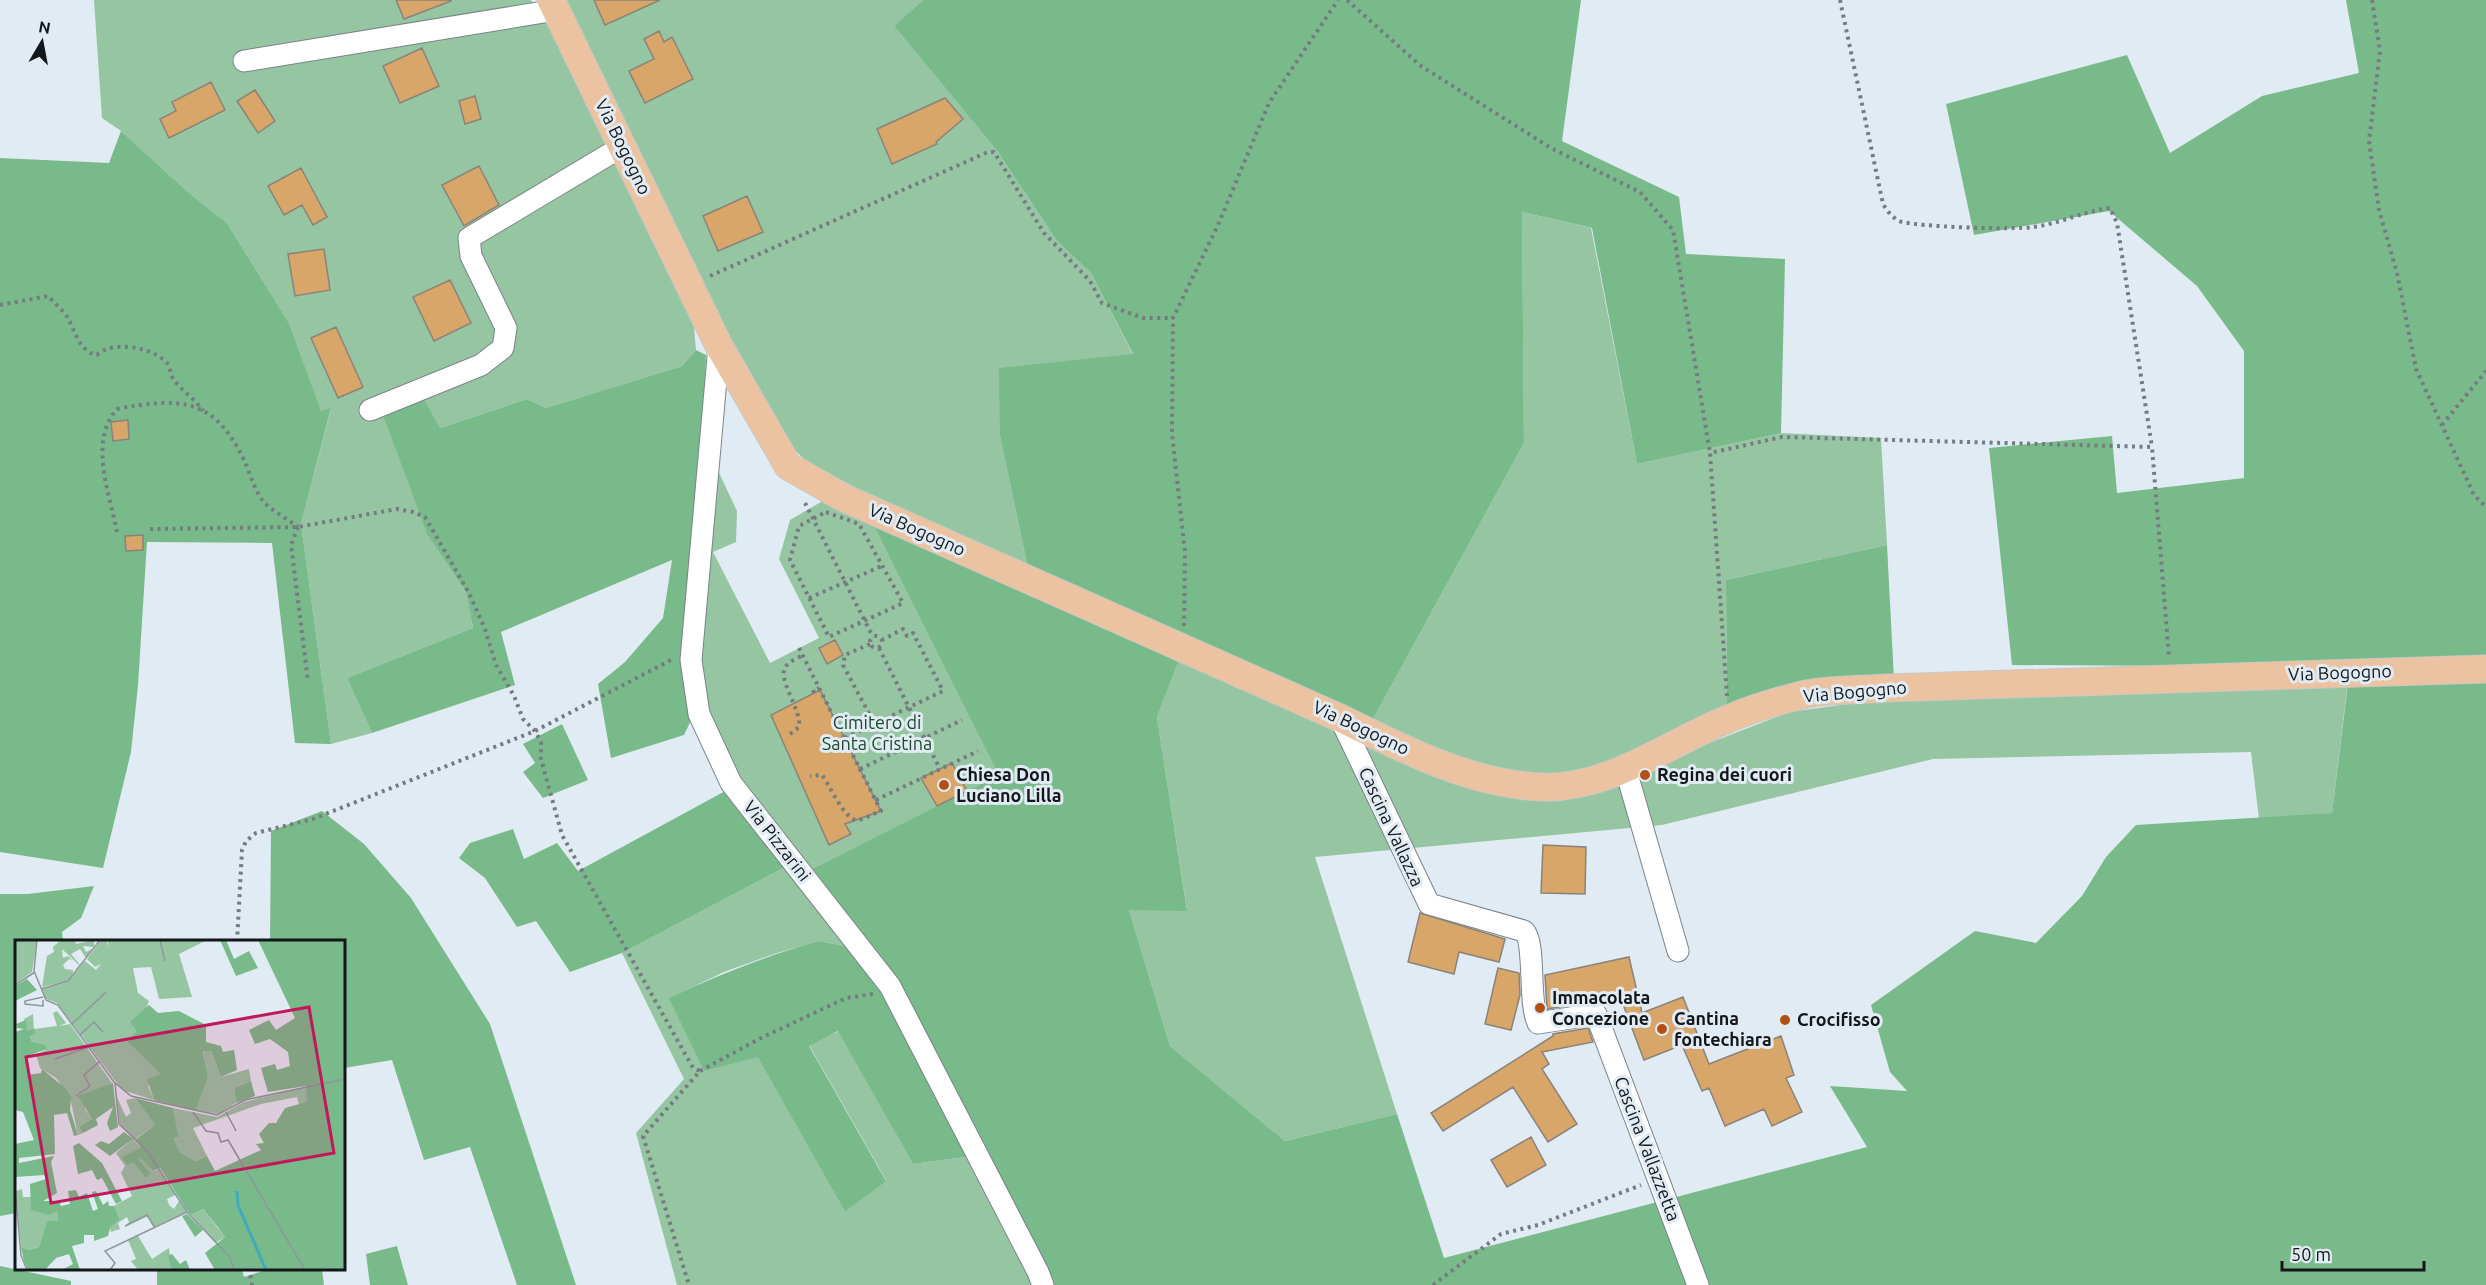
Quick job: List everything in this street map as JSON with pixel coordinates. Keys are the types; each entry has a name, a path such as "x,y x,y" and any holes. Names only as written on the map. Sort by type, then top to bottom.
{"main road":[{"name":"Via Bogogno","path":"553,5 719,346 788,466 842,497 1184,648 1400,747 1485,780 1542,787 1575,784 1625,767 1728,719 1803,694 1888,688 2486,669"}],"street":[{"path":"244,60 553,5"},
{"path":"370,410 481,365 503,348 506,328 471,256 469,238 623,146"},
{"name":"Via Pizzarini","path":"719,346 691,660 699,714 731,783 894,994 1043,1285"},
{"name":"Cascina Vallazza","path":"1340,718 1425,899 1436,908 1528,935 1538,1023 1552,1023 1594,1014"},
{"path":"1625,767 1678,951"},
{"name":"Cascina Vallazzetta","path":"1594,1014 1698,1285"}],"path":[{"path":"1184,648 1185,552 1172,434 1173,318 1218,225 1269,103 1338,0"},
{"path":"1347,0 1421,66 1551,148 1640,192 1673,230 1710,453 1728,719"},
{"path":"1840,0 1883,204 1899,221 1934,226 2033,227 2096,210 2110,208 2113,211 2117,223 2152,447 2171,679"},
{"path":"2372,0 2380,51 2369,141 2379,210 2397,273 2416,369 2474,495 2486,507"},
{"path":"690,285 988,152 994,152 1044,233 1090,281 1102,303 1143,318 1173,318"},
{"path":"0,305 48,296 68,318 80,344 91,354 97,355 105,350 126,348 158,356 169,365 175,381 204,412"},
{"path":"2442,425 2486,371"},
{"path":"117,532 102,464 108,419 117,409 176,401 217,419 233,439 263,502 298,527"},
{"path":"1710,453 1782,437 2152,447"},
{"path":"804,500 873,636 870,644 845,656 843,665 874,723"},
{"path":"150,529 298,527 398,509 425,517 469,593 485,629 496,665 514,696 523,719 535,731 541,742 541,759 562,835 693,1068 700,1071"},
{"path":"826,512 859,524 903,603 829,638 790,560 799,526 813,519 826,512"},
{"path":"298,527 291,545 308,681"},
{"path":"809,598 882,566"},
{"path":"844,738 943,691 913,633 907,636 903,629 882,640"},
{"path":"873,636 878,636 882,640"},
{"path":"879,648 882,640"},
{"path":"870,644 872,648 879,648"},
{"path":"799,648 881,811 857,820 853,819 845,811 822,775 810,776"},
{"path":"879,648 940,769"},
{"path":"237,940 242,850 246,841 256,833 313,819 535,731 692,649"},
{"path":"790,734 799,727 800,716 787,689 783,673 787,665 803,655"},
{"path":"814,693 813,690 819,688"},
{"path":"860,769 962,720"},
{"path":"876,800 978,751"},
{"path":"689,1285 644,1136 700,1071 759,1039 846,998 894,994"},
{"path":"1433,1285 1501,1234 1538,1225 1658,1178"},
{"path":"249,1270 252,1285"}],"green space":[{"path":"94,0 531,0 536,9 546,18 610,144 694,327 696,350 682,366 546,408 527,399 440,428 428,536 466,592 473,628 347,678 372,733 331,744 301,524 331,409 321,412 289,323 227,223 189,193 121,131 102,118"},
{"path":"562,0 923,0 894,26 998,152 1057,241 1091,273 1133,355 1000,436 1027,564 858,489 806,461 771,427"},
{"path":"923,0 1581,0 1562,141 1679,197 1686,254 1785,259 1781,433 1637,464 1592,228 1522,212 1524,443 1372,721 1184,648 1027,564 1000,436 999,368 1133,354 1091,273 1057,241 998,152 894,26"},
{"path":"2346,0 2486,0 2486,1285 1047,1285 892,984 806,872 999,775 867,512 1180,658 1157,717 1187,911 1129,910 1170,1046 1285,1141 1397,1114 1444,1258 1867,1147 1830,1086 1907,1091 1890,1072 1871,1005 1975,931 2036,943 2082,896 2106,857 2136,825 2332,813 2350,667 2012,665 1989,448 2112,436 2117,493 2244,478 2244,351 2197,286 2109,211 1974,235 1946,104 2127,55 2170,153 2262,96 2359,73"},
{"path":"121,131 189,193 227,223 289,323 321,411 331,408 301,524 331,744 295,743 272,543 147,542 138,685 131,752 103,868 0,852 0,158 109,163"},
{"path":"1522,212 1591,228 1637,464 1781,433 1881,438 1887,545 1726,580 1727,708 1618,760 1564,775 1485,770 1372,721 1524,443"},
{"path":"696,350 706,355 694,714 684,735 611,758 598,684 625,662 663,618 672,560 501,632 515,685 372,733 347,678 473,628 466,592 428,536 383,415 424,400 440,428 527,399 546,408 682,366"},
{"name":"Cimitero di Santa Cristina","path":"713,460 737,511 736,542 713,552 770,663 819,638 779,559 790,520 826,499 867,512 1000,775 806,872 734,776 705,711 698,663"},
{"path":"1887,545 1894,680 1727,708 1726,580"},
{"path":"1180,658 1489,789 1663,761 1789,712 1877,700 2348,680 2332,813 2259,819 2251,752 1933,759 1662,825 1315,857 1397,1114 1285,1141 1170,1046 1129,910 1187,910 1157,717"},
{"path":"562,724 588,780 543,798 523,772 535,763 523,744"},
{"path":"729,789 791,864 622,953 570,972 536,921 517,927 485,878 459,858 470,843 513,829 524,859 557,843 578,871"},
{"path":"322,811 364,844 411,898 490,1024 576,1285 517,1285 470,1147 424,1160 392,1060 345,1068 345,940 270,940 271,831"},
{"path":"791,864 850,947 818,941 724,972 670,998 704,1071 758,1056 845,1212 886,1180 809,1045 839,1031 913,1164 973,1156 1031,1285 677,1285 636,1133 684,1079 622,953"},
{"path":"94,886 81,918 62,932 63,940 15,940 15,1213 0,1216 0,894 28,894"},
{"path":"818,941 850,947 876,973 973,1156 913,1164 838,1031 809,1046 886,1181 845,1212 758,1057 704,1071 669,998 742,966"},
{"path":"397,1246 408,1285 370,1285 366,1254"},
{"path":"0,1266 71,1281 71,1285 0,1285"},
{"path":"157,1270 242,1270 244,1277 266,1270 322,1270 324,1285 157,1285"}],"building":[{"path":"396,0 451,0 451,1 404,19"},
{"path":"594,0 660,0 605,25"},
{"path":"659,31 664,42 672,37 693,79 645,103 629,71 654,59 644,39"},
{"path":"422,48 439,86 400,103 383,66"},
{"path":"211,82 225,110 169,138 160,119 176,111 172,102"},
{"path":"255,90 275,121 258,133 237,101"},
{"path":"475,96 481,119 465,124 459,101"},
{"path":"945,98 963,119 936,142 937,144 892,164 877,129"},
{"path":"479,166 499,205 464,226 442,185"},
{"path":"301,168 327,217 313,225 302,205 284,215 268,186"},
{"path":"747,196 763,232 718,251 703,216"},
{"path":"324,249 330,290 295,296 288,254"},
{"path":"450,280 471,323 434,341 413,297"},
{"path":"336,327 363,387 338,398 311,338"},
{"path":"128,420 129,439 113,441 111,422"},
{"path":"143,535 143,550 126,551 125,536"},
{"path":"835,640 843,655 827,664 819,648"},
{"path":"820,690 881,811 845,824 851,834 829,845 771,715"},
{"name":"Chiesa Don Luciano Lilla","path":"952,763 967,791 937,806 921,778"},
{"path":"1543,845 1586,847 1585,894 1541,893"},
{"path":"1420,913 1505,939 1499,962 1459,952 1454,974 1408,962"},
{"path":"1629,957 1642,1013 1683,997 1709,1064 1781,1036 1794,1075 1786,1078 1802,1112 1772,1126 1764,1109 1725,1126 1709,1088 1702,1091 1682,1045 1644,1060 1621,999 1603,1004 1594,1001 1547,1009 1545,975"},
{"path":"1498,968 1519,973 1520,995 1511,1030 1485,1024"},
{"path":"1588,1028 1593,1042 1542,1052 1549,1064 1542,1069 1577,1124 1548,1142 1513,1087 1443,1131 1431,1113 1553,1034"},
{"path":"1531,1137 1546,1165 1507,1187 1491,1160"}],"place":[{"name":"Regina dei cuori","path":"1645,775"},
{"name":"Chiesa Don Luciano Lilla","path":"944,785"},
{"name":"Immacolata Concezione","path":"1540,1008"},
{"name":"Crocifisso","path":"1785,1020"},
{"name":"Cantina fontechiara","path":"1662,1029"}]}
